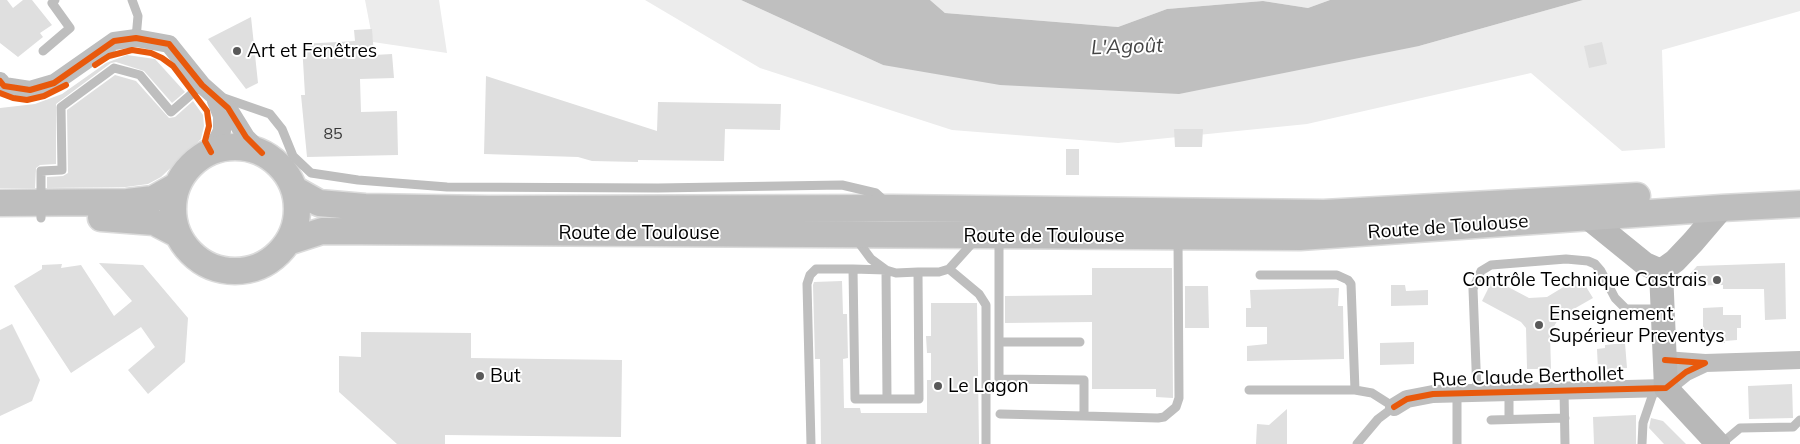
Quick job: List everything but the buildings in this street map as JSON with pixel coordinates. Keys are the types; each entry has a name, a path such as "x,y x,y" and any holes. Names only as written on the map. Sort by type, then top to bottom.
{"main road":[{"path":"237,147 262,153 275,162 286,174 294,189 297,207 295,225 288,242 276,257 260,267 242,272 224,271 204,264 188,251 177,234 172,210 176,186 196,160 211,152 237,147"},
{"path":"0,218 41,211 153,199 176,186"},
{"name":"Route de Toulouse","path":"294,189 319,203 365,207 892,208 1324,213 1800,187"},
{"path":"0,203 41,211 154,222 177,234"},
{"name":"Route de Toulouse","path":"288,242 322,231 1300,237 1800,204"},
{"path":"1661,271 1675,261 1722,208"},
{"path":"1587,217 1645,264 1661,271"},
{"path":"1661,271 1665,360 1661,388 1720,444"}],"street":[{"path":"0,81 4,86 30,90 54,83 114,42 136,38 169,44 208,90 228,108 246,137 262,153"},
{"path":"208,90 222,116 222,131 211,152"},
{"path":"1665,360 1705,363 1800,362"},
{"path":"1661,388 1686,372 1705,363"},
{"name":"Rue Claude Berthollet","path":"1394,407 1415,397 1457,393 1661,388"}],"lane":[{"path":"43,51 70,28 52,3 55,0"},
{"path":"132,0 138,16 136,38"},
{"path":"41,211 41,171 62,170 60,107 114,68 140,74 171,112 208,90 270,114 282,129 293,156 311,172 358,180 447,187 658,188 842,185 876,193 892,208"},
{"path":"851,235 866,249 871,259 886,270"},
{"path":"989,236 999,342 1000,379 1084,380 1084,416"},
{"path":"811,444 807,284 810,275 816,270 853,269 939,272 949,269 989,236"},
{"path":"1000,414 1158,418 1169,414 1176,407 1179,398 1178,236"},
{"path":"1477,393 1472,289 1481,270 1491,265 1566,258 1588,260 1601,271 1615,298 1626,309 1663,309"},
{"path":"853,269 855,399 920,399 918,272"},
{"path":"949,269 979,294 986,305 986,444"},
{"path":"886,270 887,400"},
{"path":"1260,276 1336,274 1348,280 1353,289 1355,390"},
{"path":"999,342 1080,342"},
{"path":"1642,444 1643,423 1661,388"},
{"path":"1249,390 1355,390 1372,394 1394,407 1378,418 1357,444"},
{"path":"1564,390 1565,444"},
{"path":"1509,392 1510,420"},
{"path":"1457,393 1457,444"},
{"path":"1491,420 1565,418"},
{"path":"1720,444 1740,428 1793,427 1800,420"}],"shaded area":[{"path":"365,0 439,0 447,53 373,42"},
{"path":"645,0 741,0 883,65 1419,46 1583,0 1800,0 1800,11 1662,50 1665,148 1622,151 1531,73 1307,124 1118,143 952,130 760,68"},
{"path":"930,0 1330,0 1308,8 1263,1 1167,9 1118,27 945,13"}],"water":[{"name":"L'Agoût","path":"741,0 930,0 945,13 1118,27 1167,9 1263,1 1308,8 1330,0 1583,0 1419,46 1179,94 1000,85 883,65"}],"cycle path":[{"path":"0,81 4,86 30,90 54,83 114,41 136,38 169,44 202,85 228,108 246,137 262,153"},
{"path":"95,65 109,56 132,50 151,53 173,66 207,111 209,126 205,141 211,152"},
{"path":"0,93 13,98 27,100 44,96 66,85"},
{"path":"1394,407 1407,399 1433,394 1666,388 1686,372 1705,363 1665,360"}],"place":[{"name":"Art et Fenêtres","path":"237,51"},
{"name":"Contrôle Technique Castrais","path":"1717,280"},
{"name":"Enseignement Supérieur Preventys","path":"1539,325"},
{"name":"But","path":"480,376"},
{"name":"Le Lagon","path":"938,386"}]}
